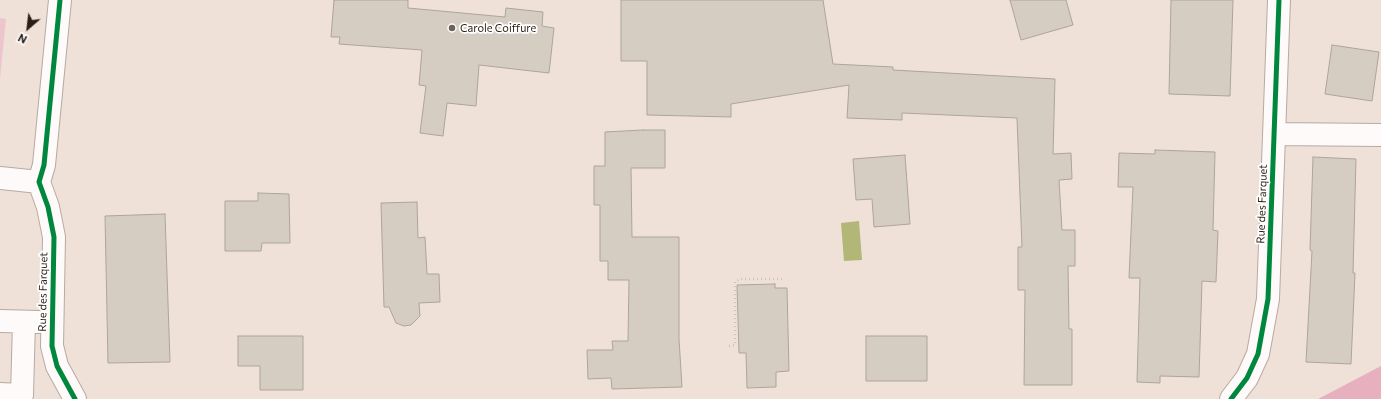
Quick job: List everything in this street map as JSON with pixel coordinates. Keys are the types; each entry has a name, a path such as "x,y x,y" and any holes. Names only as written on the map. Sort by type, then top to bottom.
{"street":[{"path":"0,178 39,182 44,165 60,0"},
{"name":"Rue des Farquet","path":"1231,399 1247,378 1258,354 1268,299 1279,0"},
{"path":"1275,134 1381,135"},
{"name":"Rue des Farquet","path":"39,182 48,207 54,237 52,346 57,366 75,399"},
{"path":"0,321 52,322"},
{"path":"0,394 22,394 24,322"}],"path":[{"path":"729,346 736,345 735,282 740,279 783,278"}],"shaded area":[{"path":"0,18 6,19 0,79"},
{"path":"859,221 862,260 844,261 841,223"},
{"path":"1381,366 1381,399 1318,399"}],"building":[{"path":"334,0 408,0 408,8 505,17 506,8 543,12 542,26 554,28 549,73 479,65 476,106 447,103 443,136 420,133 426,86 419,85 422,50 339,44 340,37 331,37"},
{"path":"621,0 823,0 833,64 893,67 893,70 1055,79 1053,154 1071,153 1072,179 1059,180 1062,230 1075,230 1075,266 1068,266 1069,329 1072,329 1072,385 1024,385 1025,290 1018,290 1018,247 1022,247 1017,118 902,113 902,120 847,118 849,85 731,104 731,117 647,115 647,61 621,61"},
{"path":"1010,0 1066,0 1073,25 1021,40"},
{"path":"1171,0 1233,0 1230,96 1169,94"},
{"path":"1332,45 1379,52 1372,101 1325,94"},
{"path":"665,130 665,168 631,168 632,237 679,237 679,339 682,387 612,389 611,378 588,379 587,350 613,350 612,341 628,341 629,280 608,280 608,261 600,261 600,205 594,205 594,166 605,166 605,132"},
{"path":"1155,150 1215,152 1213,230 1218,231 1216,282 1202,281 1199,377 1160,376 1160,383 1137,382 1140,278 1129,278 1133,187 1118,187 1119,153 1155,154"},
{"path":"905,155 910,224 874,227 872,199 856,200 853,159"},
{"path":"1313,157 1356,159 1353,273 1355,273 1351,364 1306,362 1312,251 1310,250"},
{"path":"258,193 289,194 290,243 262,243 261,251 225,251 225,201 258,201"},
{"path":"417,202 418,238 425,237 427,274 439,274 440,302 419,303 420,316 411,325 404,326 396,323 389,307 384,307 381,203"},
{"path":"165,214 170,362 108,363 105,216"},
{"path":"775,284 775,288 787,288 789,371 776,372 776,387 747,388 746,353 739,353 737,285"},
{"path":"238,336 303,336 303,390 260,390 260,366 238,366"},
{"path":"866,336 927,336 927,381 866,381"}],"cycle path":[{"path":"60,0 44,165 39,182 48,207 54,237 52,346 57,366 75,399"},
{"path":"1231,399 1247,378 1258,354 1268,299 1279,0"}],"place":[{"name":"Carole Coiffure","path":"452,28"}]}
